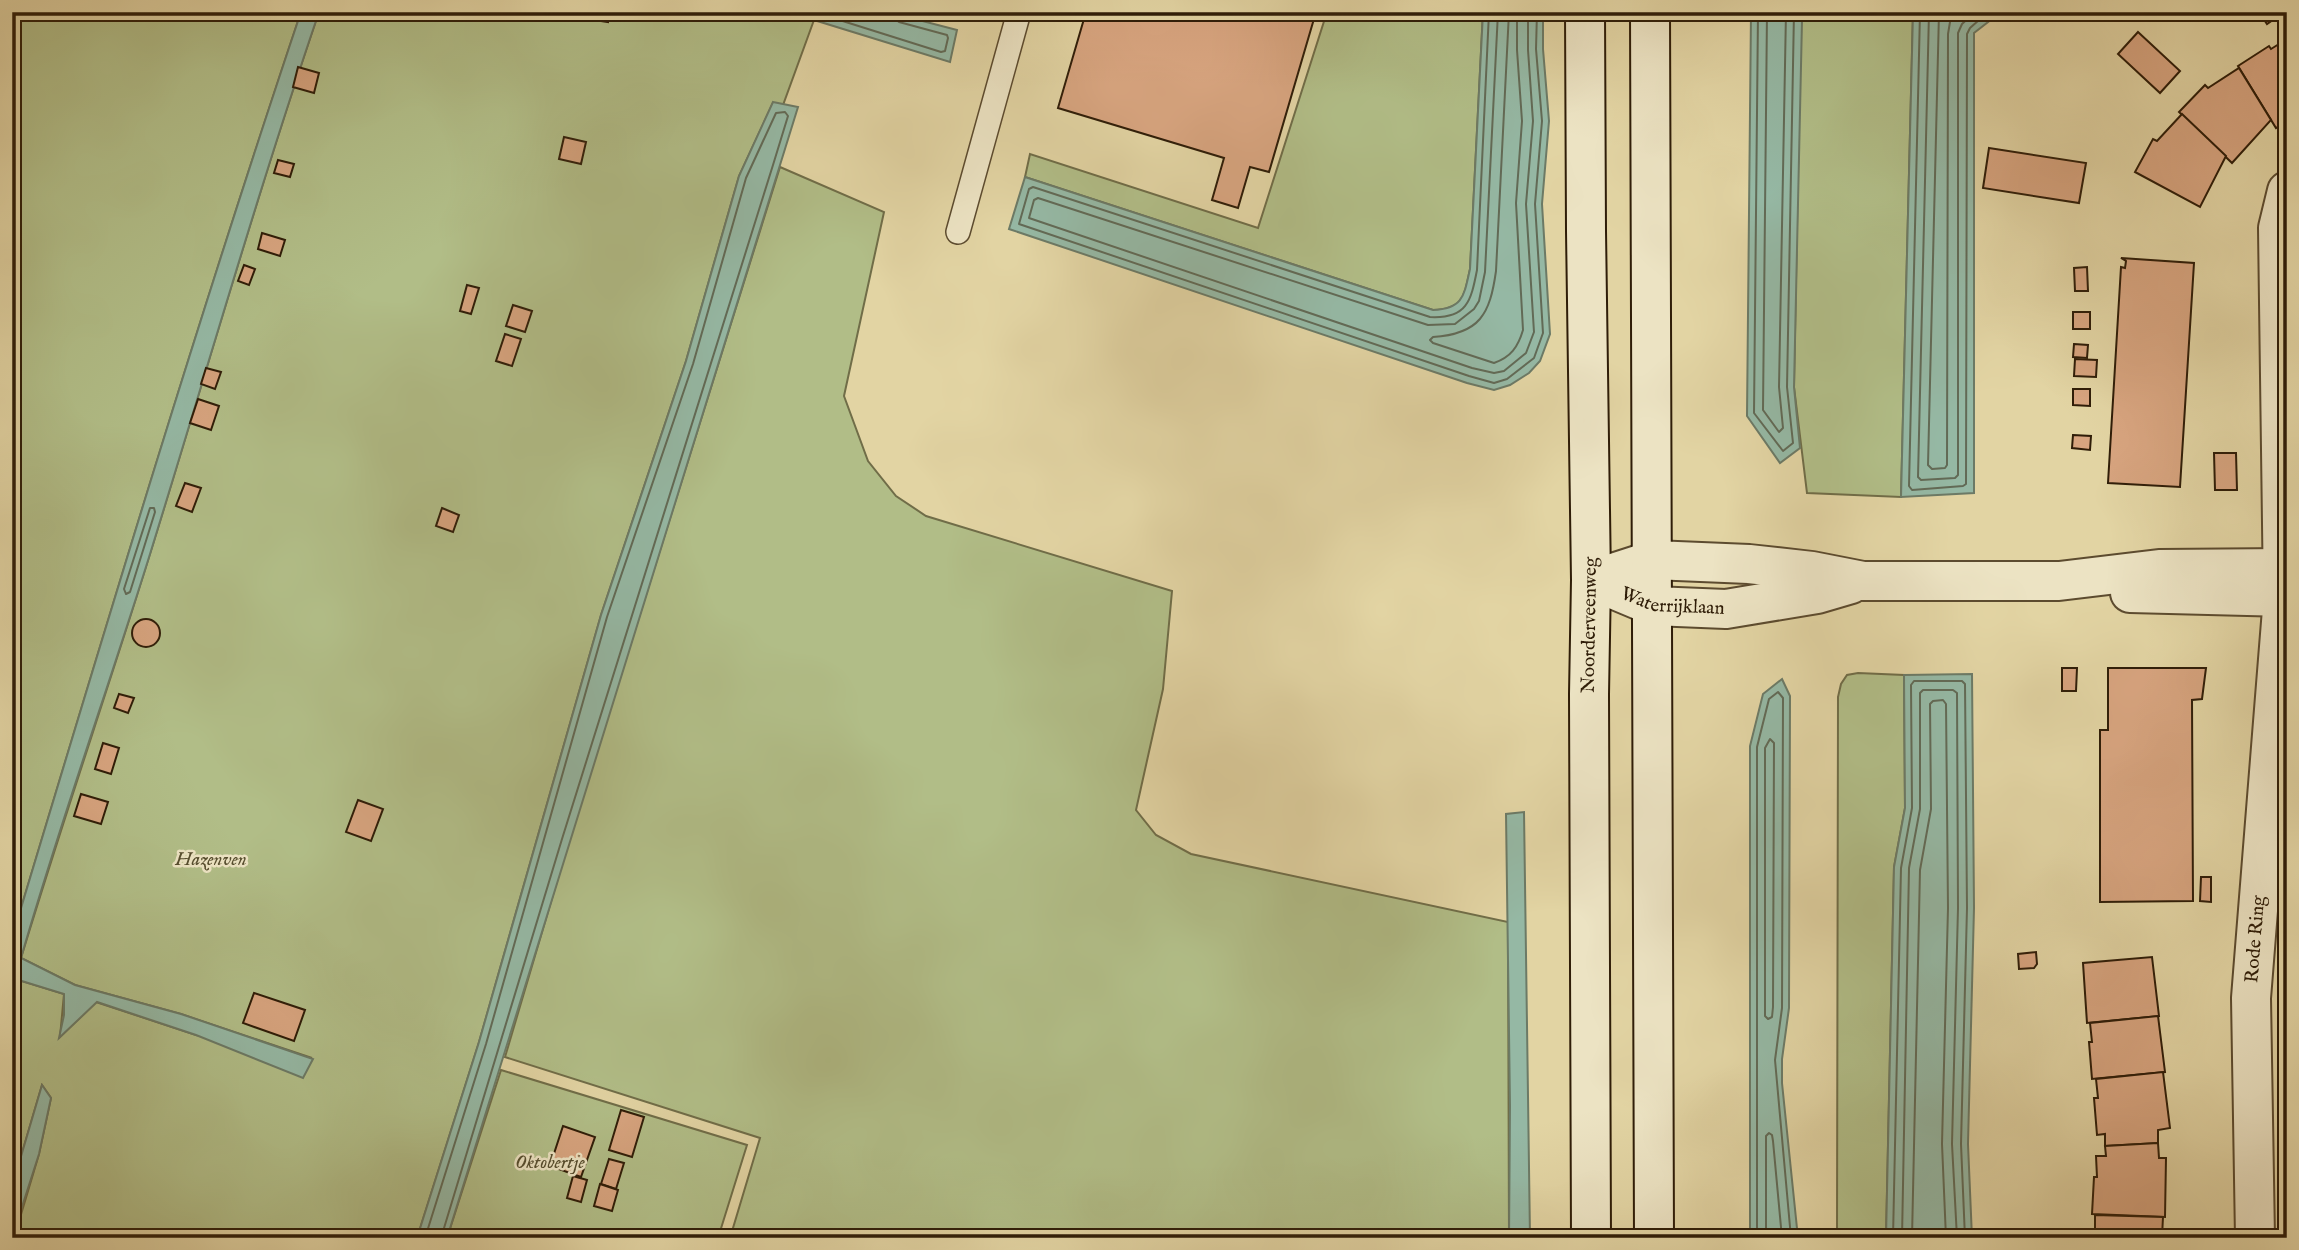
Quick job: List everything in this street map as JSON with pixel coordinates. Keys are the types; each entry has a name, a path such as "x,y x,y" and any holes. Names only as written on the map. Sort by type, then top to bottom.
{"street":[{"name":"Noorderveenweg","path":"1586,12 1591,580 1591,1238"},
{"path":"1650,12 1654,1238"},
{"name":"Rode Ring","path":"2255,1238 2251,998 2285,583 2278,228 2287,191"},
{"name":"Waterrijklaan","path":"1591,580 1653,560 1761,565 1863,581 2059,581 2139,594 2285,583"},
{"name":"Waterrijklaan","path":"1591,580 1653,606 1726,609 1816,594 1863,581"}],"lane":[{"path":"958,232 1019,12"}],"green space":[{"path":"12,12 301,12 189,358 12,938"},
{"name":"Hazenven","path":"319,12 802,12 814,20 783,105 773,103 739,176 686,361 601,615 479,1042 417,1238 14,1238 39,1154 51,1098 42,1085 12,1187 12,978 64,994 60,1037 96,1002 196,1035 312,1058 181,1014 75,985 21,958"},
{"path":"1327,12 1483,12 1470,269 1464,294 1457,304 1433,310 1025,177 1030,154 1258,228"},
{"path":"1801,12 1913,12 1901,497 1807,493 1794,387"},
{"path":"780,167 884,212 844,396 868,461 896,496 926,516 1172,591 1163,689 1136,810 1156,835 1191,854 1508,922 1509,1238 730,1238 760,1138 505,1057 569,841"},
{"path":"1847,675 1904,675 1905,808 1894,867 1886,1238 1837,1238 1838,697 1841,684"},
{"name":"Oktobertje","path":"501,1070 747,1145 718,1238 447,1238"}],"water":[{"path":"301,12 319,12 21,958 75,985 181,1014 313,1059 303,1078 196,1035 97,1002 59,1038 64,1015 64,994 12,978 12,938 189,358"},
{"path":"802,12 888,12 957,30 950,62 814,20"},
{"path":"1483,12 1543,12 1549,121 1542,204 1550,334 1540,361 1529,373 1510,385 1494,390 1467,383 1009,229 1025,177 1433,310 1451,307 1464,294 1470,269"},
{"path":"1751,12 1801,12 1802,20 1794,387 1800,448 1780,463 1747,416"},
{"path":"1913,12 2001,12 1974,33 1974,493 1901,497"},
{"path":"773,102 798,107 447,1238 417,1238 479,1042 601,615 686,361 739,176"},
{"path":"1972,674 1974,908 1968,1144 1972,1238 1886,1238 1894,867 1905,808 1904,675"},
{"path":"1782,679 1790,696 1789,1008 1782,1059 1782,1083 1798,1238 1750,1238 1750,746 1763,694"},
{"path":"1524,812 1530,1238 1509,1238 1506,814"},
{"path":"42,1085 51,1098 39,1154 12,1238 12,1187"}],"building":[{"path":"582,12 609,12 608,22 581,18"},
{"path":"1086,12 1316,12 1269,172 1250,167 1238,208 1212,200 1224,158 1058,108"},
{"path":"2259,12 2273,12 2277,17 2267,24"},
{"path":"2138,32 2180,71 2160,93 2118,54"},
{"path":"2287,39 2287,121 2276,128 2238,66 2269,46 2271,49"},
{"path":"298,67 319,73 314,93 293,87"},
{"path":"2239,68 2271,120 2232,163 2179,112 2205,85 2208,88"},
{"path":"2182,114 2226,156 2200,207 2135,172 2153,139 2157,141"},
{"path":"564,137 586,142 581,164 559,159"},
{"path":"1989,148 2086,163 2079,203 1983,188"},
{"path":"278,160 294,164 290,177 274,173"},
{"path":"262,233 285,240 280,256 258,249"},
{"path":"2121,258 2194,263 2180,487 2108,483 2121,267 2125,268 2126,261"},
{"path":"244,265 255,269 249,285 238,281"},
{"path":"2087,267 2088,291 2075,291 2074,268"},
{"path":"467,285 479,288 471,314 460,311"},
{"path":"513,305 532,311 525,332 506,326"},
{"path":"2073,312 2090,312 2090,329 2073,329"},
{"path":"505,334 521,339 512,366 496,361"},
{"path":"2074,344 2088,345 2087,358 2073,357"},
{"path":"2075,359 2097,360 2096,377 2074,376"},
{"path":"206,368 221,372 215,389 201,384"},
{"path":"2073,389 2090,389 2090,406 2073,405"},
{"path":"198,399 219,406 211,430 190,423"},
{"path":"2073,435 2091,436 2090,450 2072,448"},
{"path":"2214,453 2236,453 2237,490 2215,490"},
{"path":"185,483 201,488 192,512 176,506"},
{"path":"442,508 459,515 453,532 436,526"},
{"path":"146,619 156,623 160,633 156,643 146,647 136,643 132,633 136,623"},
{"path":"2062,668 2077,668 2076,691 2062,691"},
{"path":"2108,668 2206,668 2202,699 2192,700 2193,901 2100,902 2100,730 2108,730"},
{"path":"119,694 134,698 128,713 114,708"},
{"path":"103,743 119,748 111,774 95,769"},
{"path":"81,794 108,802 101,824 74,816"},
{"path":"358,800 383,809 371,841 346,832"},
{"path":"2201,877 2211,877 2211,902 2200,901"},
{"path":"2036,952 2037,964 2034,968 2019,969 2018,954"},
{"path":"2152,957 2159,1016 2087,1023 2083,963"},
{"path":"254,993 305,1010 294,1041 243,1023"},
{"path":"2158,1016 2165,1072 2092,1079 2090,1023"},
{"path":"2163,1072 2170,1128 2158,1130 2158,1143 2105,1146 2105,1134 2097,1135 2094,1098 2098,1098 2096,1079"},
{"path":"621,1110 644,1117 632,1157 609,1150"},
{"path":"563,1126 595,1137 581,1177 550,1166"},
{"path":"2158,1143 2159,1158 2166,1158 2165,1217 2092,1214 2094,1177 2097,1177 2096,1156 2106,1156 2105,1146"},
{"path":"609,1159 624,1163 616,1189 601,1184"},
{"path":"573,1176 587,1180 581,1202 567,1198"},
{"path":"600,1184 618,1190 612,1211 594,1206"},
{"path":"2095,1215 2163,1217 2162,1237 2165,1238 2091,1238 2091,1234 2095,1234"}]}
